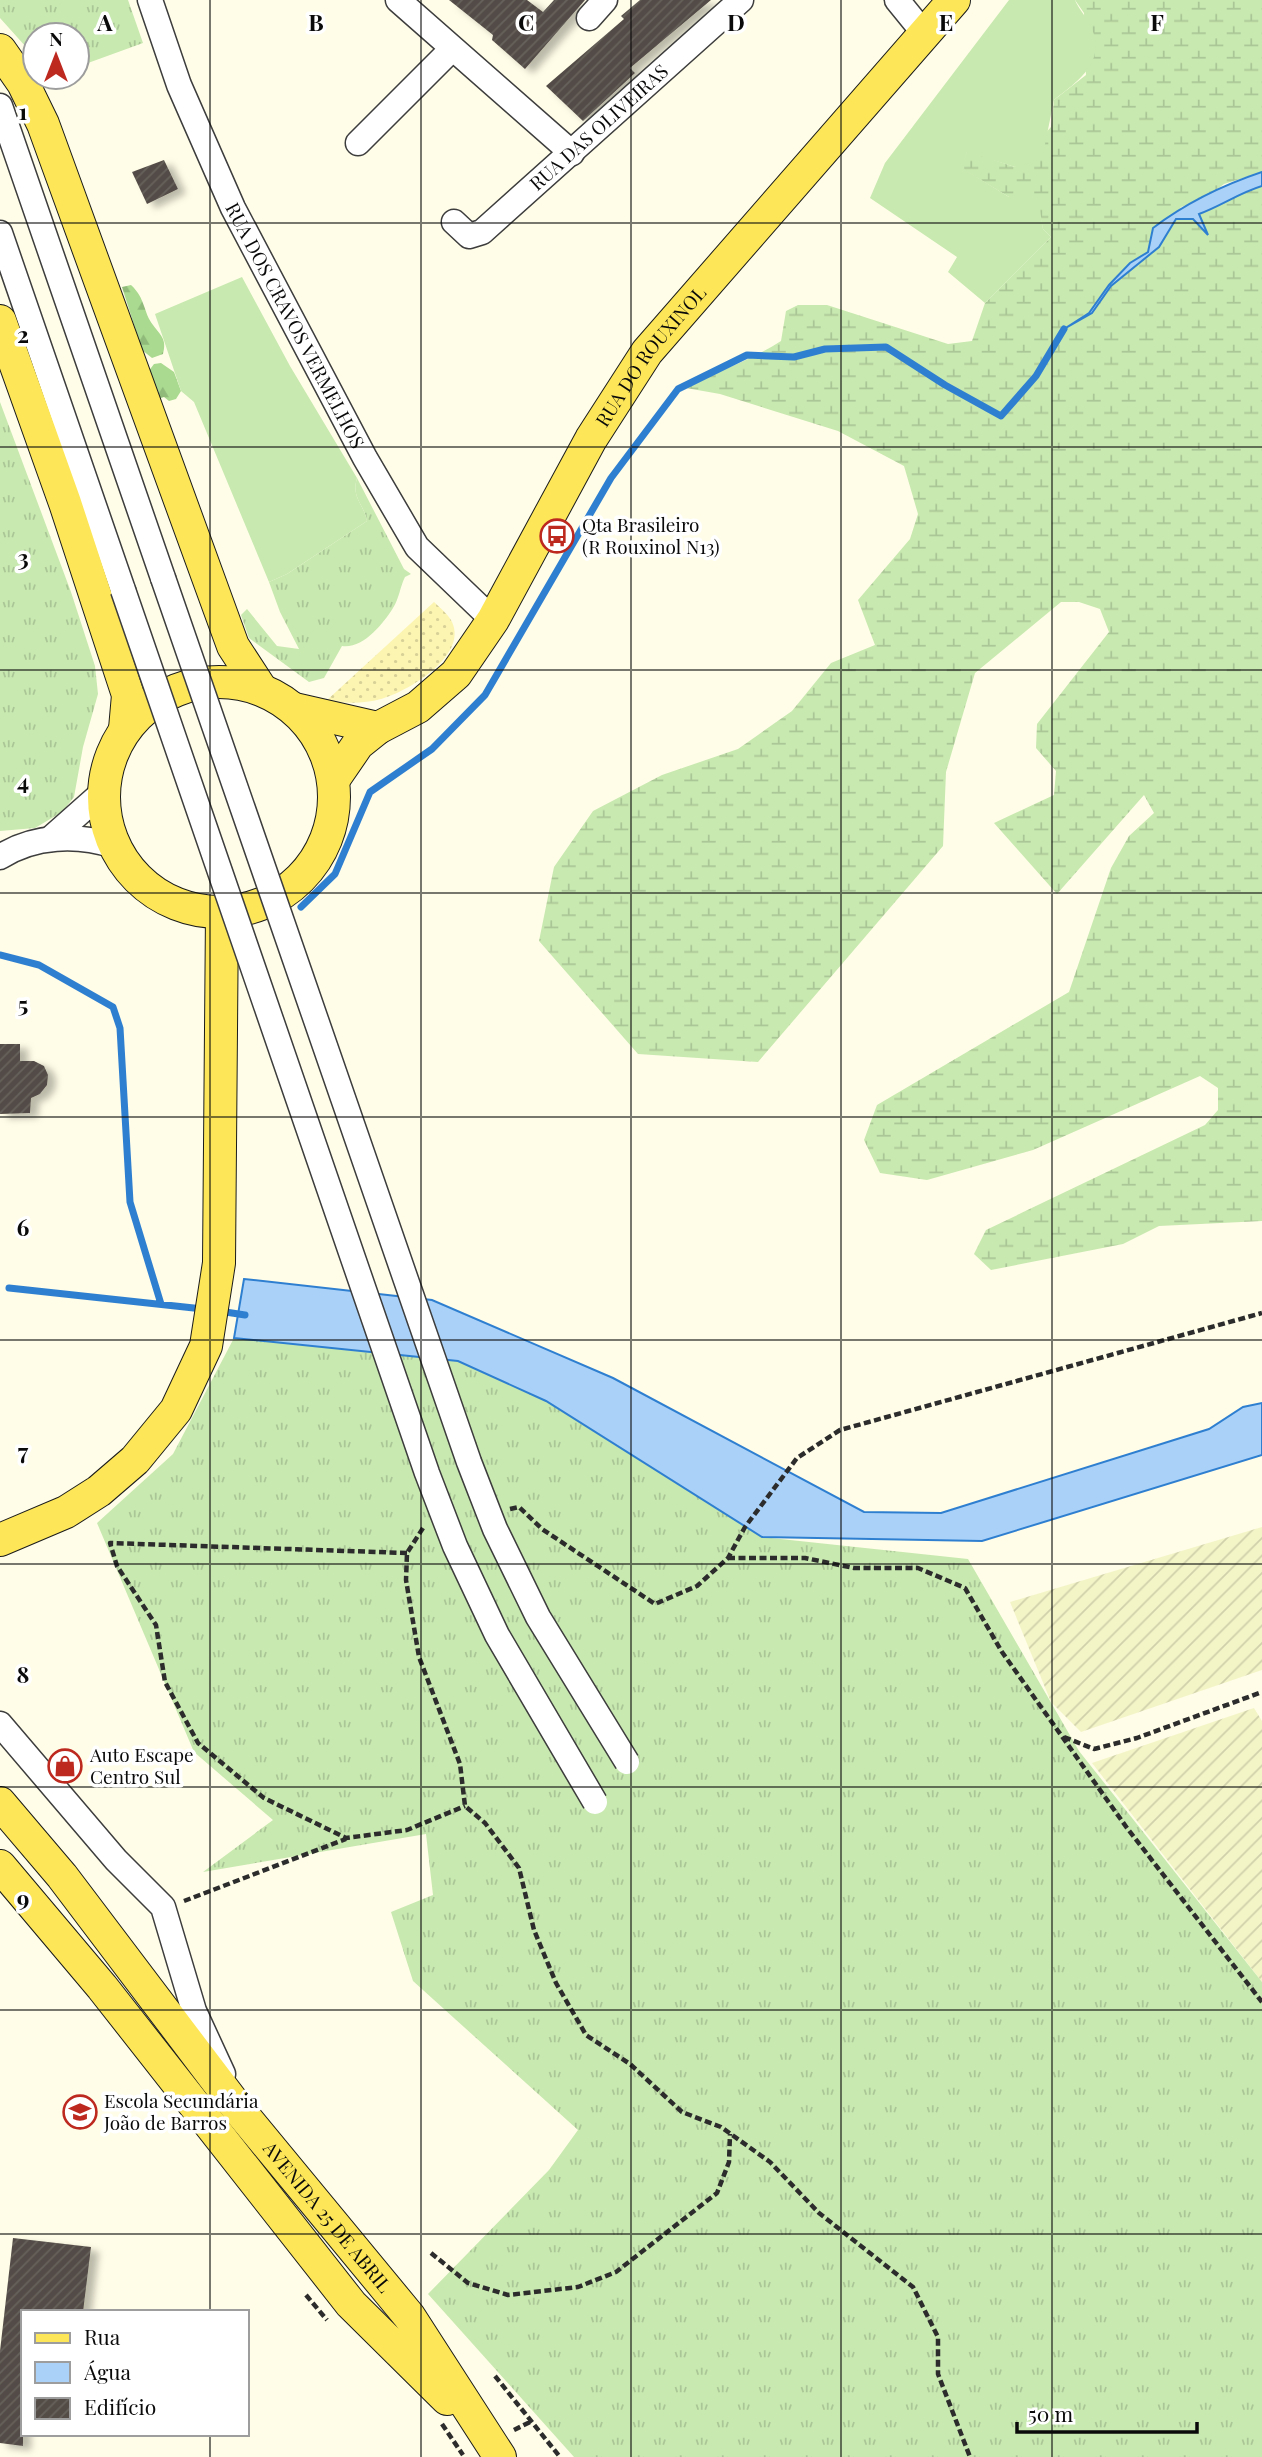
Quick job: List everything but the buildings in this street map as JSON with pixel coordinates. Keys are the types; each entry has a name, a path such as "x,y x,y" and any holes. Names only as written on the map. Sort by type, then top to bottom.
{"main road":[{"name":"RUA DO ROUXINOL","path":"334,779 358,744 378,728 418,707 457,674 493,620 591,439 647,352 923,32 954,0"},
{"path":"0,50 23,83 43,124 233,646 261,688"},
{"path":"0,321 65,503 128,695 125,729"},
{"path":"224,681 261,688 295,709 321,740 334,779 334,818 320,855 295,885 261,905 222,913 189,909 159,895 133,874 114,846 105,820 103,792 109,759 125,729 152,702 186,685 224,681"},
{"path":"295,709 378,728"},
{"path":"0,1540 66,1513 99,1491 135,1460 180,1403 208,1341 219,1263 222,913"},
{"name":"AVENIDA 25 DE ABRIL","path":"0,1803 62,1876 239,2110 409,2316 494,2452"},
{"name":"AVENIDA 25 DE ABRIL","path":"0,1866 102,1987 351,2304 494,2452"}],"street":[{"name":"RUA DOS CRAVOS VERMELHOS","path":"150,0 179,85 233,208 365,458 416,547 493,620"},
{"path":"398,0 572,153"},
{"name":"RUA DAS OLIVEIRAS","path":"454,222 469,236 482,232 741,0"},
{"path":"897,0 923,32"},
{"path":"358,143 452,48"},
{"path":"0,106 473,1474 495,1529 538,1617 626,1762"},
{"path":"0,233 436,1497 497,1635 595,1802"},
{"path":"50,839 103,792"},
{"path":"0,857 14,849 50,839 91,839 114,846"},
{"path":"0,1724 116,1860 163,1907 194,2011 239,2110"}],"path":[{"path":"519,1507 542,1529 655,1604 697,1586 728,1558 745,1527 797,1458 840,1430 1262,1314"},
{"path":"424,1526 407,1553 406,1580 419,1657 460,1764 465,1806 485,1823 519,1868 534,1930 556,1983 586,2035 630,2063 682,2112 730,2133 769,2162 819,2213 913,2287 938,2337 938,2374 970,2457"},
{"path":"346,1838 264,1798 198,1742 164,1682 156,1625 117,1566 110,1543 407,1553"},
{"path":"728,1558 805,1558 854,1568 918,1568 965,1588 1002,1652 1127,1828 1262,2002"},
{"path":"1063,1737 1094,1749 1137,1738 1262,1692"},
{"path":"163,1907 346,1838 407,1830 465,1806"},
{"path":"431,2253 468,2283 508,2295 578,2287 616,2272 717,2193 729,2162 730,2133"},
{"path":"495,2376 560,2457"}],"green space":[{"path":"0,0 128,0 143,43 91,62 91,21 21,21 21,41 0,18"},
{"path":"1009,0 1075,0 1092,29 1095,52 1092,62 1080,79 1054,100 1042,159 1015,167 967,152 962,168 1009,197 1027,197 1040,210 1043,229 1051,237 985,303 948,272 957,257 870,198 885,163"},
{"path":"1075,0 1262,0 1262,172 1224,184 1204,199 1181,207 1148,252 1130,263 1109,285 1089,313 1078,320 1092,313 1111,286 1159,247 1176,219 1193,219 1206,233 1199,214 1262,186 1262,1221 1159,1226 1123,1244 991,1270 974,1254 986,1230 1205,1125 1218,1110 1218,1088 1200,1076 1033,1150 927,1180 880,1173 864,1140 877,1105 1069,992 1111,868 1129,836 1154,813 1144,795 1057,894 994,823 1054,795 1056,771 1036,748 1037,724 1109,632 1100,609 1079,602 1061,602 975,673 946,772 943,846 758,1062 638,1054 539,941 554,867 593,811 662,775 738,749 792,711 831,663 875,645 858,600 910,539 918,514 904,466 838,431 720,394 686,388 781,341 786,311 798,305 827,305 948,344 972,341 985,303 1051,237 1043,229 1039,210 1009,197 961,168 967,151 1015,167 1051,127 1054,100 1086,75 1084,13"},
{"path":"242,277 290,366 357,478 357,496 367,521 287,574 269,582 194,402 181,391 155,314"},
{"path":"131,285 162,338 163,354 152,358 142,350 122,287"},
{"path":"161,363 174,372 181,391 176,399 159,399 148,372 154,364"},
{"path":"0,402 71,592 95,666 98,694 83,747 74,797 62,812 35,828 0,831"},
{"path":"357,478 404,569 411,574 405,577 395,604 378,628 357,644 342,646 324,678 309,682 249,638 241,615 247,609 277,646 299,649 280,612 269,582 287,574 367,521 357,496"},
{"path":"234,1338 458,1361 546,1401 762,1537 968,1559 1079,1751 1262,1982 1262,2457 574,2457 428,2294 549,2170 578,2130 413,1981 391,1912 433,1895 426,1834 203,1872 273,1820 194,1752 97,1523 173,1454"},
{"path":"1262,1527 1262,1670 1081,1732 1051,1702 1010,1602"},
{"path":"1254,1708 1262,1721 1262,1982 1092,1763"}],"sand":[{"path":"434,602 452,622 455,635 451,647 432,671 405,689 381,699 354,703 326,701"}],"water":[{"path":"1262,172 1262,186 1199,214 1208,235 1193,219 1176,219 1159,247 1111,286 1092,313 1064,329 1089,313 1109,285 1130,263 1148,252 1153,228 1205,196"},
{"path":"244,1279 432,1300 613,1378 864,1512 941,1513 1209,1429 1243,1407 1262,1403 1262,1455 982,1541 762,1537 546,1401 458,1361 234,1338"}],"waterway":[{"path":"301,907 335,874 370,792 432,749 485,695 611,478 678,389 747,355 794,357 825,349 886,347 945,385 1001,416 1036,376 1064,329"},
{"path":"0,955 39,965 113,1007 120,1028 130,1202 161,1304"},
{"path":"9,1288 203,1309"},
{"path":"219,1311 245,1315"}],"place":[{"name":"Qta Brasileiro (R Rouxinol N13)","path":"557,536"},
{"name":"Auto Escape Centro Sul","path":"65,1766"},
{"name":"Escola Secundária João de Barros","path":"80,2112"}]}
